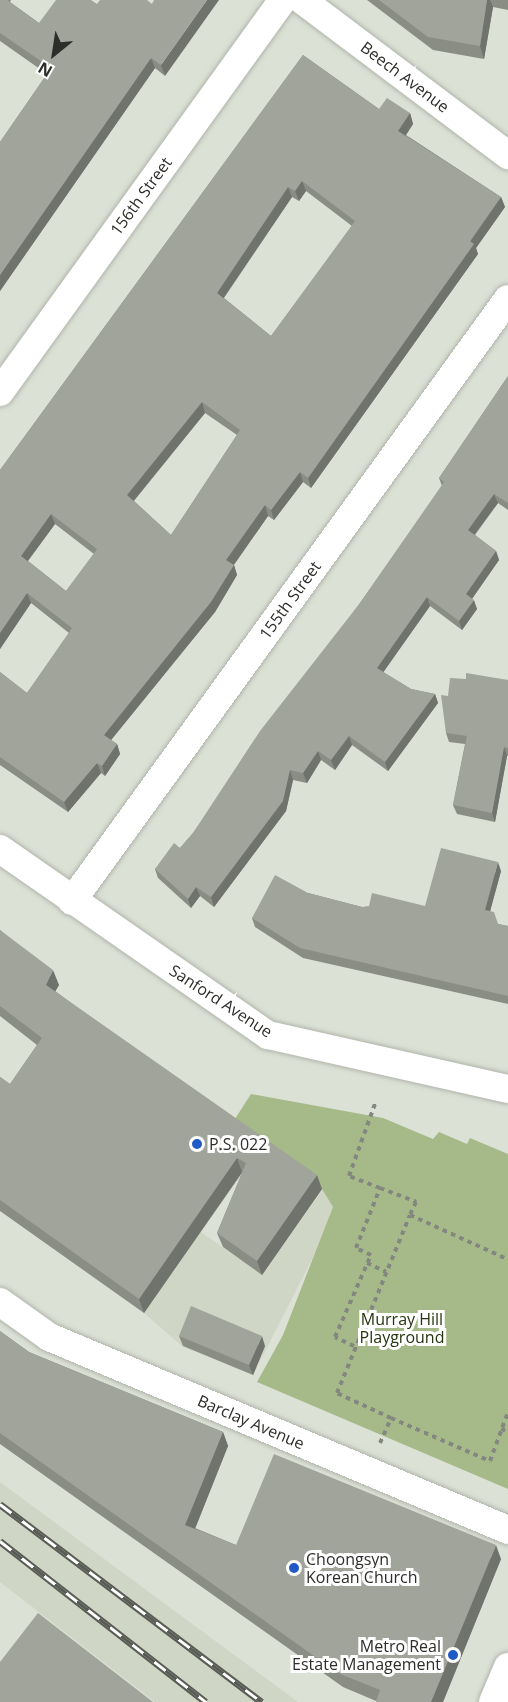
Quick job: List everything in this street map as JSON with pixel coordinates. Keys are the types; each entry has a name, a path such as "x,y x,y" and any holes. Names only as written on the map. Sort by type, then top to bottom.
{"street":[{"name":"156th Street","path":"0,392 283,0"},
{"name":"Beech Avenue","path":"302,0 508,155"},
{"name":"155th Street","path":"72,901 508,299"},
{"name":"Sanford Avenue","path":"0,849 268,1035 508,1089"},
{"name":"Barclay Avenue","path":"0,1302 49,1337 508,1530"},
{"path":"493,1702 508,1667"}],"path":[{"path":"376,1101 349,1176 416,1202 354,1346 337,1393 490,1461 508,1412"},
{"path":"354,1346 335,1337 371,1255 356,1248 380,1188"},
{"path":"410,1215 508,1258"},
{"path":"367,1263 386,1272"},
{"path":"380,1443 391,1418"},
{"path":"501,1429 508,1432"}],"shaded area":[{"path":"323,1189 333,1207 330,1224 253,1375 182,1346 144,1313 185,1255 175,1214 262,1275"},
{"path":"0,1482 298,1702 155,1702 0,1582"}],"green space":[{"name":"Murray Hill Playground","path":"251,1094 383,1118 433,1139 439,1132 467,1144 470,1138 508,1154 508,1489 257,1382 283,1335 333,1207 322,1189 231,1125"}],"building":[{"path":"0,0 7,0 39,23 56,0 91,0 97,4 100,0 147,0 152,4 154,0 207,0 161,65 151,58 0,275 0,142 51,68 0,33"},
{"path":"379,0 487,0 480,46 428,37"},
{"path":"303,55 379,109 387,98 410,113 398,131 501,197 470,241 474,244 308,478 300,472 271,510 265,505 226,560 234,565 211,602 104,735 117,744 102,766 97,763 64,802 0,757 0,672 27,693 72,628 27,593 0,633 0,470","holes":["302,181 355,221 271,336 217,293 288,187 295,191","202,402 240,430 171,535 127,495","51,514 97,549 66,591 21,556"]},
{"path":"508,376 508,503 494,494 468,530 496,551 466,594 474,600 459,621 427,597 377,668 411,689 435,694 385,762 349,736 331,760 318,751 303,773 290,770 283,801 211,897 196,887 188,899 155,869 174,843 180,848 193,833 260,731 360,603 444,482 439,478"},
{"path":"466,673 508,680 508,748 504,747 492,813 453,805 467,736 446,733 441,695 448,696 450,678 466,679"},
{"path":"441,848 498,862 485,910 494,912 498,924 508,926 508,996 300,948 252,918 275,875 308,893 362,907 369,906 372,893 425,906"},
{"path":"0,930 53,970 46,985 317,1175 257,1261 217,1233 246,1163 237,1158 139,1299 0,1200 0,1077 10,1084 42,1038 0,1006"},
{"path":"191,1306 262,1336 249,1365 179,1336"},
{"path":"0,1331 29,1352 223,1432 185,1525 236,1545 274,1454 496,1545 431,1702 376,1701 380,1690 338,1673 0,1433"},
{"path":"38,1613 153,1702 0,1702 0,1662"}],"railway":[{"path":"0,1504 262,1702"},
{"path":"0,1541 206,1702"}],"place":[{"name":"P.S. 022","path":"197,1144"},
{"name":"Choongsyn Korean Church","path":"294,1568"},
{"name":"Metro Real Estate Management","path":"453,1655"}]}
